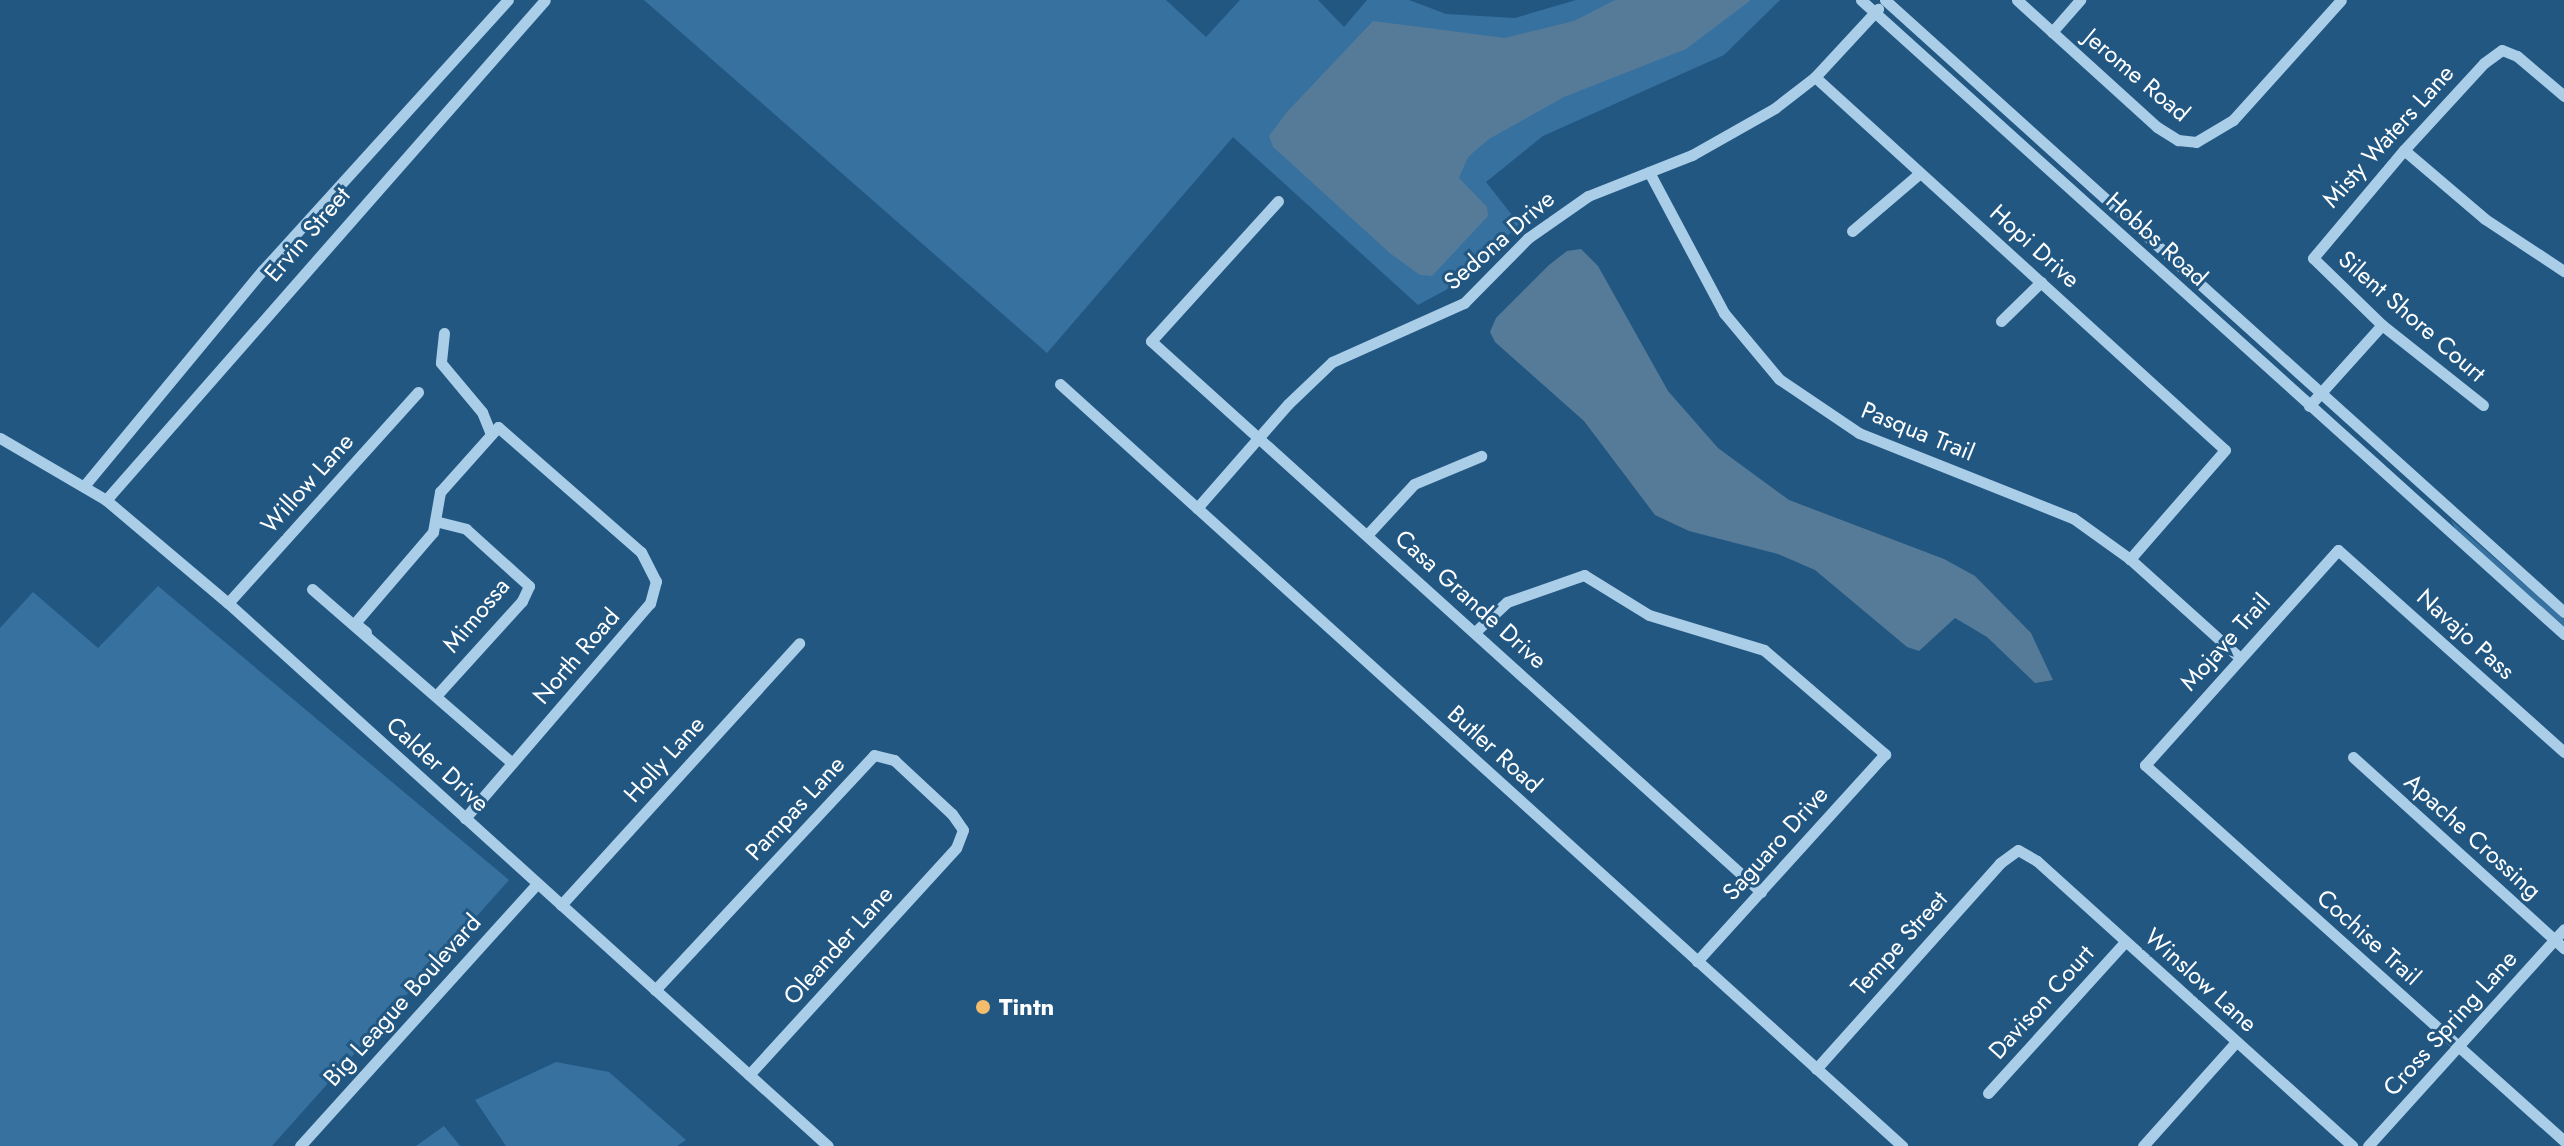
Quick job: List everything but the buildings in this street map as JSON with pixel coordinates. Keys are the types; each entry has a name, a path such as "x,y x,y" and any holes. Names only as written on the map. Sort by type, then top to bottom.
{"street":[{"name":"Ervin Street","path":"84,486 262,271 508,0"},
{"name":"Ervin Street","path":"106,500 545,0"},
{"name":"Hobbs Road","path":"1861,0 2564,634"},
{"name":"Hobbs Road","path":"1886,0 2564,612"},
{"name":"Sedona Drive","path":"1197,508 1332,362 1464,303 1554,216 1588,196 1728,136 1815,77 1886,0"},
{"name":"Jerome Road","path":"2017,0 2157,127 2178,140 2196,142 2233,120 2341,0"},
{"path":"2052,32 2080,0"},
{"name":"Misty Waters Lane","path":"2313,258 2404,150 2484,63 2502,50 2517,56 2564,96"},
{"name":"Hopi Drive","path":"1815,77 2225,450 2130,559"},
{"path":"2404,150 2485,219 2564,271"},
{"name":"Pasqua Trail","path":"1649,172 1724,313 1779,379 1859,433 2059,511 2130,559 2240,658"},
{"path":"1852,231 1920,173"},
{"name":"Casa Grande Drive","path":"1278,201 1151,341 1761,892"},
{"name":"Silent Shore Court","path":"2313,258 2382,325 2483,405"},
{"path":"2001,321 2041,282"},
{"path":"2309,406 2382,325"},
{"path":"444,333 441,363 482,412 491,434 440,492 433,532 355,623 512,763"},
{"name":"Butler Road","path":"1060,384 1902,1146"},
{"name":"Willow Lane","path":"228,603 418,392"},
{"name":"North Road","path":"465,818 650,603 656,581 641,552 498,427 491,434"},
{"name":"Calder Drive","path":"0,438 106,500 228,603 828,1146"},
{"path":"1367,535 1414,484 1481,456"},
{"path":"2425,509 2437,496"},
{"name":"Mimossa","path":"435,521 466,529 529,586 522,601 436,696"},
{"name":"Mojave Trail","path":"2145,765 2338,550"},
{"name":"Navajo Pass","path":"2338,550 2564,752"},
{"name":"Saguaro Drive","path":"1475,632 1507,602 1584,575 1679,628 1742,640 1764,650 1885,754 1697,961"},
{"path":"312,589 366,632"},
{"name":"Holly Lane","path":"561,905 799,643"},
{"name":"Pampas Lane","path":"655,990 874,755 894,760 952,814 963,830 958,844"},
{"name":"Apache Crossing","path":"2353,757 2559,943"},
{"name":"Cochise Trail","path":"2145,765 2564,1141"},
{"name":"Oleander Lane","path":"749,1075 958,844"},
{"name":"Winslow Lane","path":"2018,850 2037,861 2352,1146"},
{"name":"Tempe Street","path":"1816,1069 2000,863 2018,850"},
{"name":"Big League Boulevard","path":"300,1146 537,884"},
{"name":"Cross Spring Lane","path":"2368,1146 2559,943 2564,929"},
{"name":"Davison Court","path":"1988,1093 2125,942"},
{"path":"2143,1146 2236,1042"}],"shaded area":[{"path":"644,0 1166,0 1206,37 1240,0 1318,0 1344,27 1367,0 1409,0 1446,14 1515,18 1576,0 1780,0 1724,55 1543,136 1486,182 1519,224 1466,279 1418,305 1233,137 1047,353"},
{"path":"1615,0 1751,0 1686,49 1564,97 1489,139 1468,157 1459,178 1487,207 1488,216 1432,276 1420,275 1391,254 1273,147 1269,136 1286,113 1373,21 1505,38 1574,21"},
{"path":"1581,249 1598,266 1668,391 1718,448 1789,500 1944,559 1975,576 2031,633 2053,680 2035,683 1987,637 1955,618 1919,651 1907,647 1815,570 1778,554 1689,531 1655,515 1584,421 1495,342 1490,332 1496,318 1549,265 1567,251"},
{"path":"2451,520 2564,619 2564,627 2455,529"},
{"path":"158,586 509,880 272,1146 0,1146 0,628 33,592 98,648"},
{"path":"556,1062 609,1072 686,1140 677,1146 506,1146 475,1100"},
{"path":"444,1126 460,1146 416,1146"}],"place":[{"name":"Tintn","path":"983,1007"}]}
